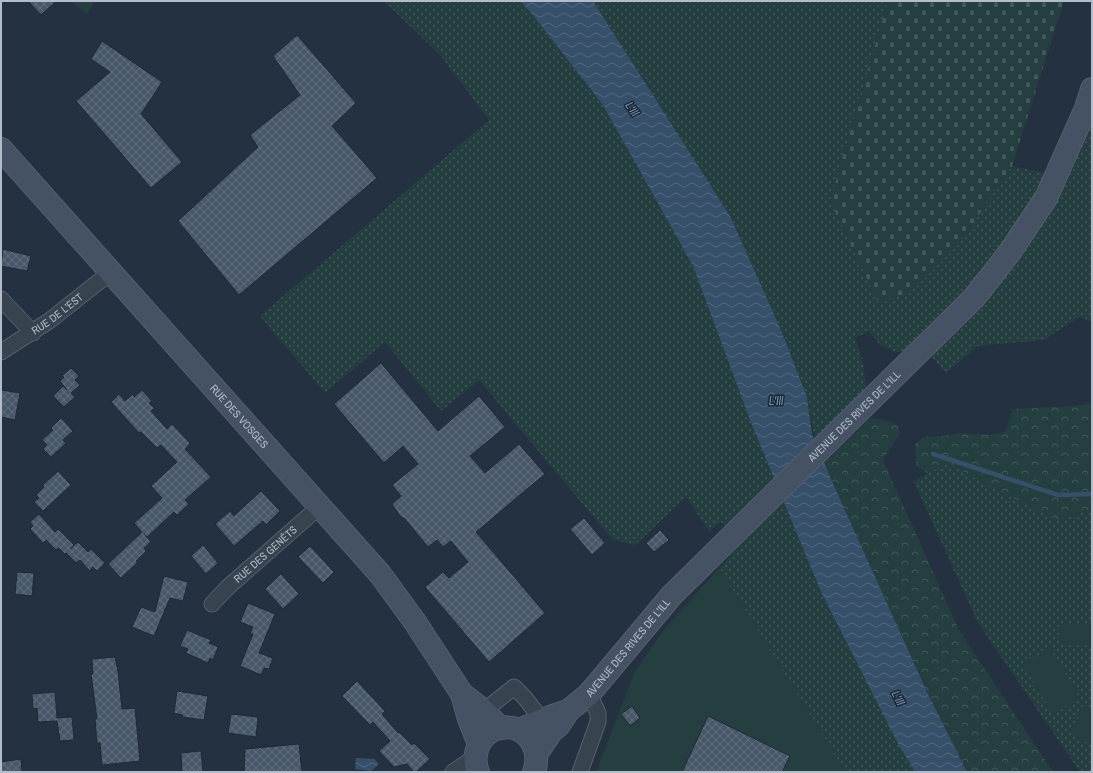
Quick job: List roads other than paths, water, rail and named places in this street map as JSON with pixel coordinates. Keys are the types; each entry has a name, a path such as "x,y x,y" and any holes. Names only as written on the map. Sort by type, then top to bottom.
{"street":[{"name":"AVENUE DES RIVES DE L'ILL","path":"535,762 551,732 559,725 568,711 589,694 672,595 974,298 1010,252 1046,198 1086,108 1092,89"},
{"name":"RUE DES VOSGES","path":"1,149 380,574 415,622 462,694 477,758"},
{"name":"RUE DE L'EST","path":"1,352 33,333 111,272"},
{"path":"1,299 33,333"},
{"name":"RUE DES GENÊTS","path":"212,604 227,588 320,506"},
{"path":"489,707 514,687 539,716"},
{"name":"RUE DES VOSGES","path":"462,694 509,729 527,736 533,743 535,762"},
{"path":"580,772 598,722 598,714 589,694"},
{"name":"AVENUE DES RIVES DE L'ILL","path":"509,729 568,711"},
{"path":"453,772 477,758 484,737 491,732 509,729"}],"water":[{"name":"L'Ill","path":"520,1 593,1 730,216 781,330 807,397 812,434 831,479 927,692 967,772 915,772 896,740 821,592 750,420 693,266 603,105 532,14"},
{"path":"356,758 374,759 379,764 371,771 355,769"}],"waterway":[{"path":"933,454 1058,495 1092,494"}]}
